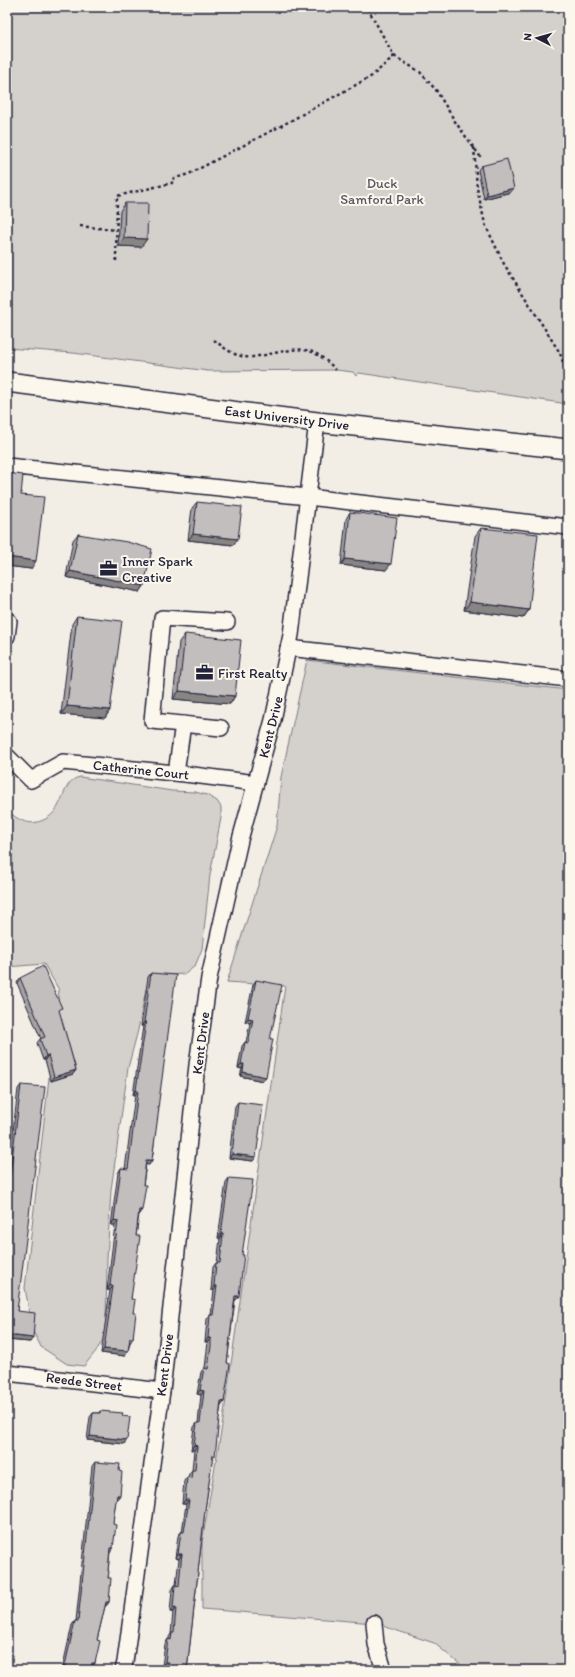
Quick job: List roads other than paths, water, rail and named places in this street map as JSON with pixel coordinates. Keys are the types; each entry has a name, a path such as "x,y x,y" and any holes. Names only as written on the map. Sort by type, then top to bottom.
{"main road":[{"name":"East University Drive","path":"7,382 317,422 568,449"}],"street":[{"name":"Kent Drive","path":"123,1670 126,1662 162,1391 180,1238 197,1065 209,978 240,840 273,720 288,648 317,422"},
{"path":"7,466 308,497 568,527"},
{"path":"221,728 152,721 162,618 227,622"},
{"path":"7,621 9,621 7,636"},
{"path":"288,648 568,679"},
{"path":"176,773 183,724"},
{"name":"Catherine Court","path":"7,756 31,780 62,762 176,773 256,783"},
{"name":"Reede Street","path":"7,1373 162,1391"},
{"path":"374,1623 376,1644 384,1670"}],"place":[{"name":"Inner Spark Creative","path":"109,569"},
{"name":"First Realty","path":"205,673"}],"park label":[{"name":"Duck Samford Park","path":"382,192"}]}
